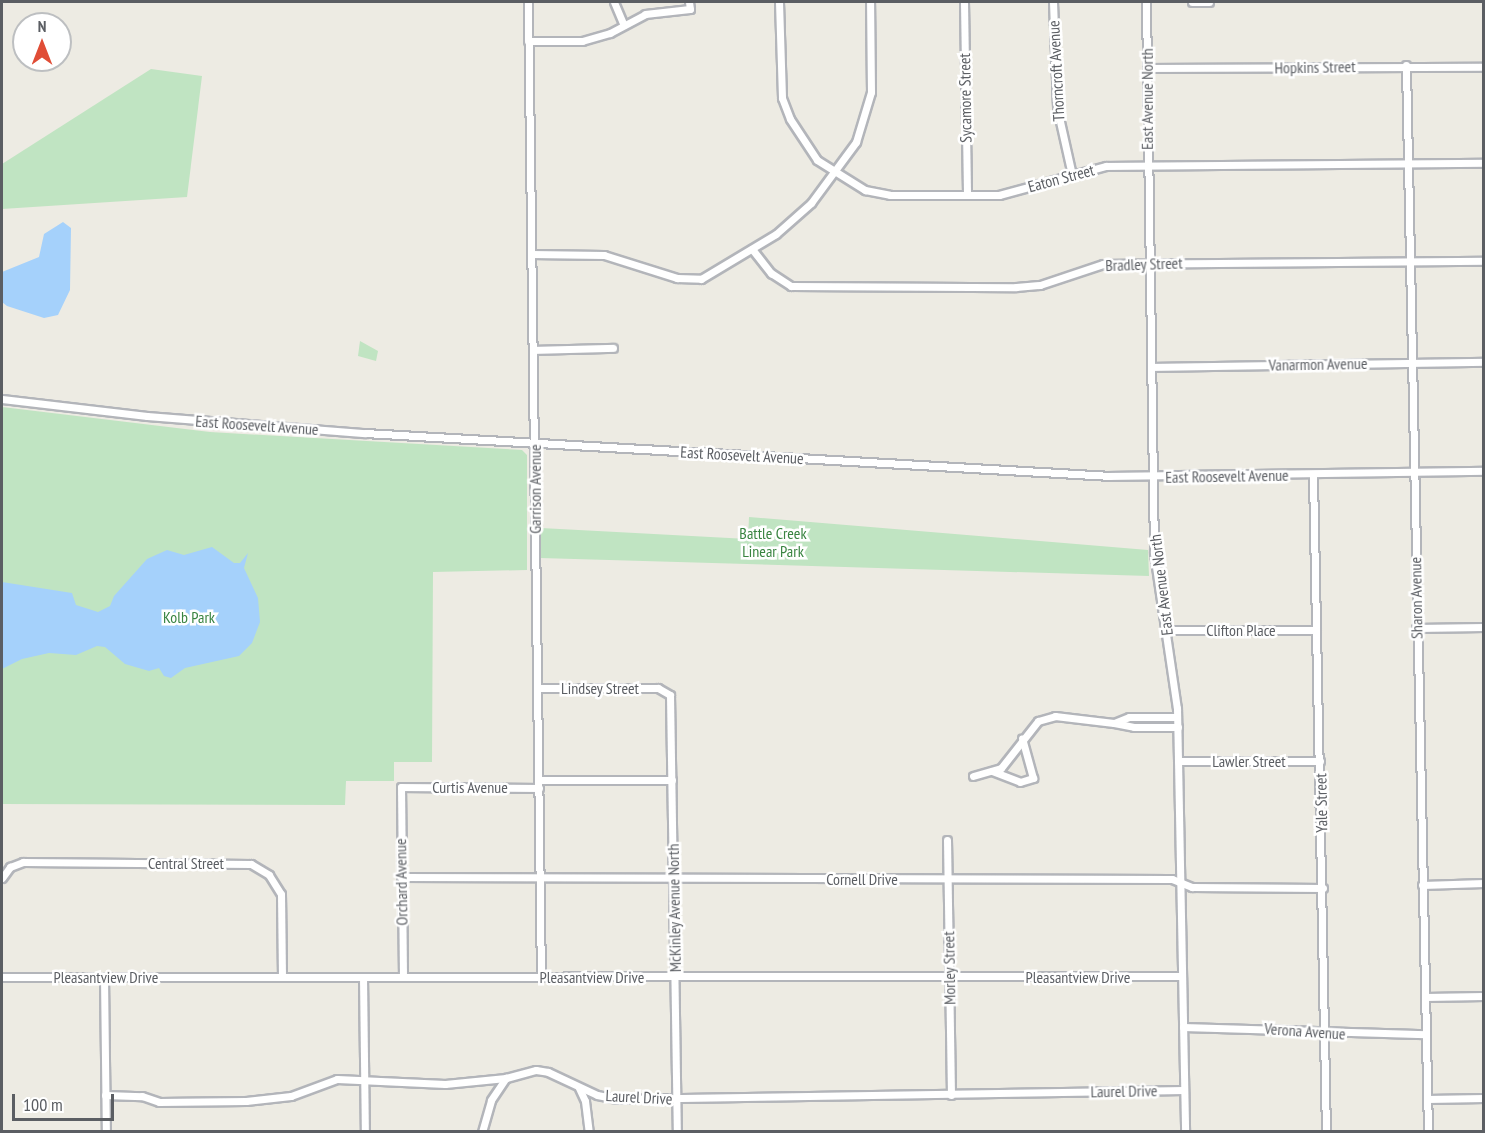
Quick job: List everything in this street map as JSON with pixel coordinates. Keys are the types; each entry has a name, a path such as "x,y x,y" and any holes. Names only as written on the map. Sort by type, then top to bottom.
{"street":[{"name":"Garrison Avenue","path":"528,2 542,977"},
{"path":"614,2 624,25"},
{"path":"528,41 582,41 655,11 690,9 689,2"},
{"name":"Eaton Street","path":"779,2 782,98 801,140 817,160 836,174 866,190 890,195 999,195 1106,166 1484,163"},
{"path":"531,254 604,255 676,278 701,279 752,249 797,216 836,174 856,142 871,92 870,2"},
{"name":"Sycamore Street","path":"964,2 967,194"},
{"name":"Thorncroft Avenue","path":"1053,2 1057,108 1072,175"},
{"name":"East Avenue North","path":"1146,2 1154,553 1178,727 1185,1131"},
{"path":"1192,2 1209,2"},
{"name":"Hopkins Street","path":"1148,68 1406,65 1484,67"},
{"name":"Sharon Avenue","path":"1406,65 1428,1131"},
{"name":"Bradley Street","path":"752,249 771,273 791,286 1016,287 1040,285 1102,264 1484,261"},
{"path":"534,350 613,348"},
{"name":"Vanarmon Avenue","path":"1152,367 1484,362"},
{"name":"East Roosevelt Avenue","path":"2,399 159,417 535,444 1153,477 1484,471"},
{"name":"Yale Street","path":"1313,475 1323,888 1326,1131"},
{"path":"1416,628 1484,627"},
{"name":"Clifton Place","path":"1165,630 1316,630"},
{"name":"Lindsey Street","path":"538,688 662,689"},
{"name":"McKinley Avenue North","path":"662,689 671,700 677,1131"},
{"path":"973,776 1002,768 1038,721 1055,716 1134,727 1178,727"},
{"path":"1114,723 1129,717 1177,717"},
{"path":"992,771 1020,782 1033,778 1023,738"},
{"name":"Lawler Street","path":"1178,761 1320,761"},
{"name":"Curtis Avenue","path":"401,787 672,780"},
{"name":"Orchard Avenue","path":"401,787 403,977"},
{"name":"Morley Street","path":"946,840 951,1095"},
{"name":"Central Street","path":"2,878 10,867 23,862 251,864 269,875 280,894 282,976"},
{"name":"Cornell Drive","path":"401,877 947,879 1181,882 1192,887 1323,888"},
{"path":"1422,885 1484,884"},
{"name":"Pleasantview Drive","path":"2,977 949,978 1182,976"},
{"path":"104,977 106,1131"},
{"path":"363,977 365,1131"},
{"path":"1425,997 1484,996"},
{"name":"Verona Avenue","path":"1183,1027 1426,1034"},
{"name":"Laurel Drive","path":"105,1095 142,1096 159,1102 246,1101 291,1096 337,1079 395,1085 445,1084 506,1078 542,1071 579,1088 618,1099 1184,1090"},
{"path":"482,1131 491,1100 506,1078"},
{"path":"579,1088 585,1101 589,1131"},
{"path":"1427,1099 1484,1098"}],"green space":[{"path":"151,69 202,76 187,197 2,209 2,164"},
{"path":"360,341 378,351 376,361 358,356"},
{"name":"Kolb Park","path":"2,407 210,432 522,450 527,455 527,570 433,572 432,762 394,762 394,781 346,781 345,805 2,804"},
{"name":"Battle Creek Linear Park","path":"749,517 1148,550 1149,576 540,558 541,528 748,539"}],"water":[{"path":"63,222 71,228 70,290 58,315 44,318 7,306 2,302 2,272 39,257 44,234"},
{"path":"212,547 234,563 240,563 248,553 244,568 258,598 260,622 252,643 239,656 185,668 171,678 164,676 159,668 149,671 125,664 105,647 97,646 76,655 49,653 22,659 2,669 2,582 72,593 76,605 98,612 110,606 114,596 147,559 167,550 184,555"}]}
